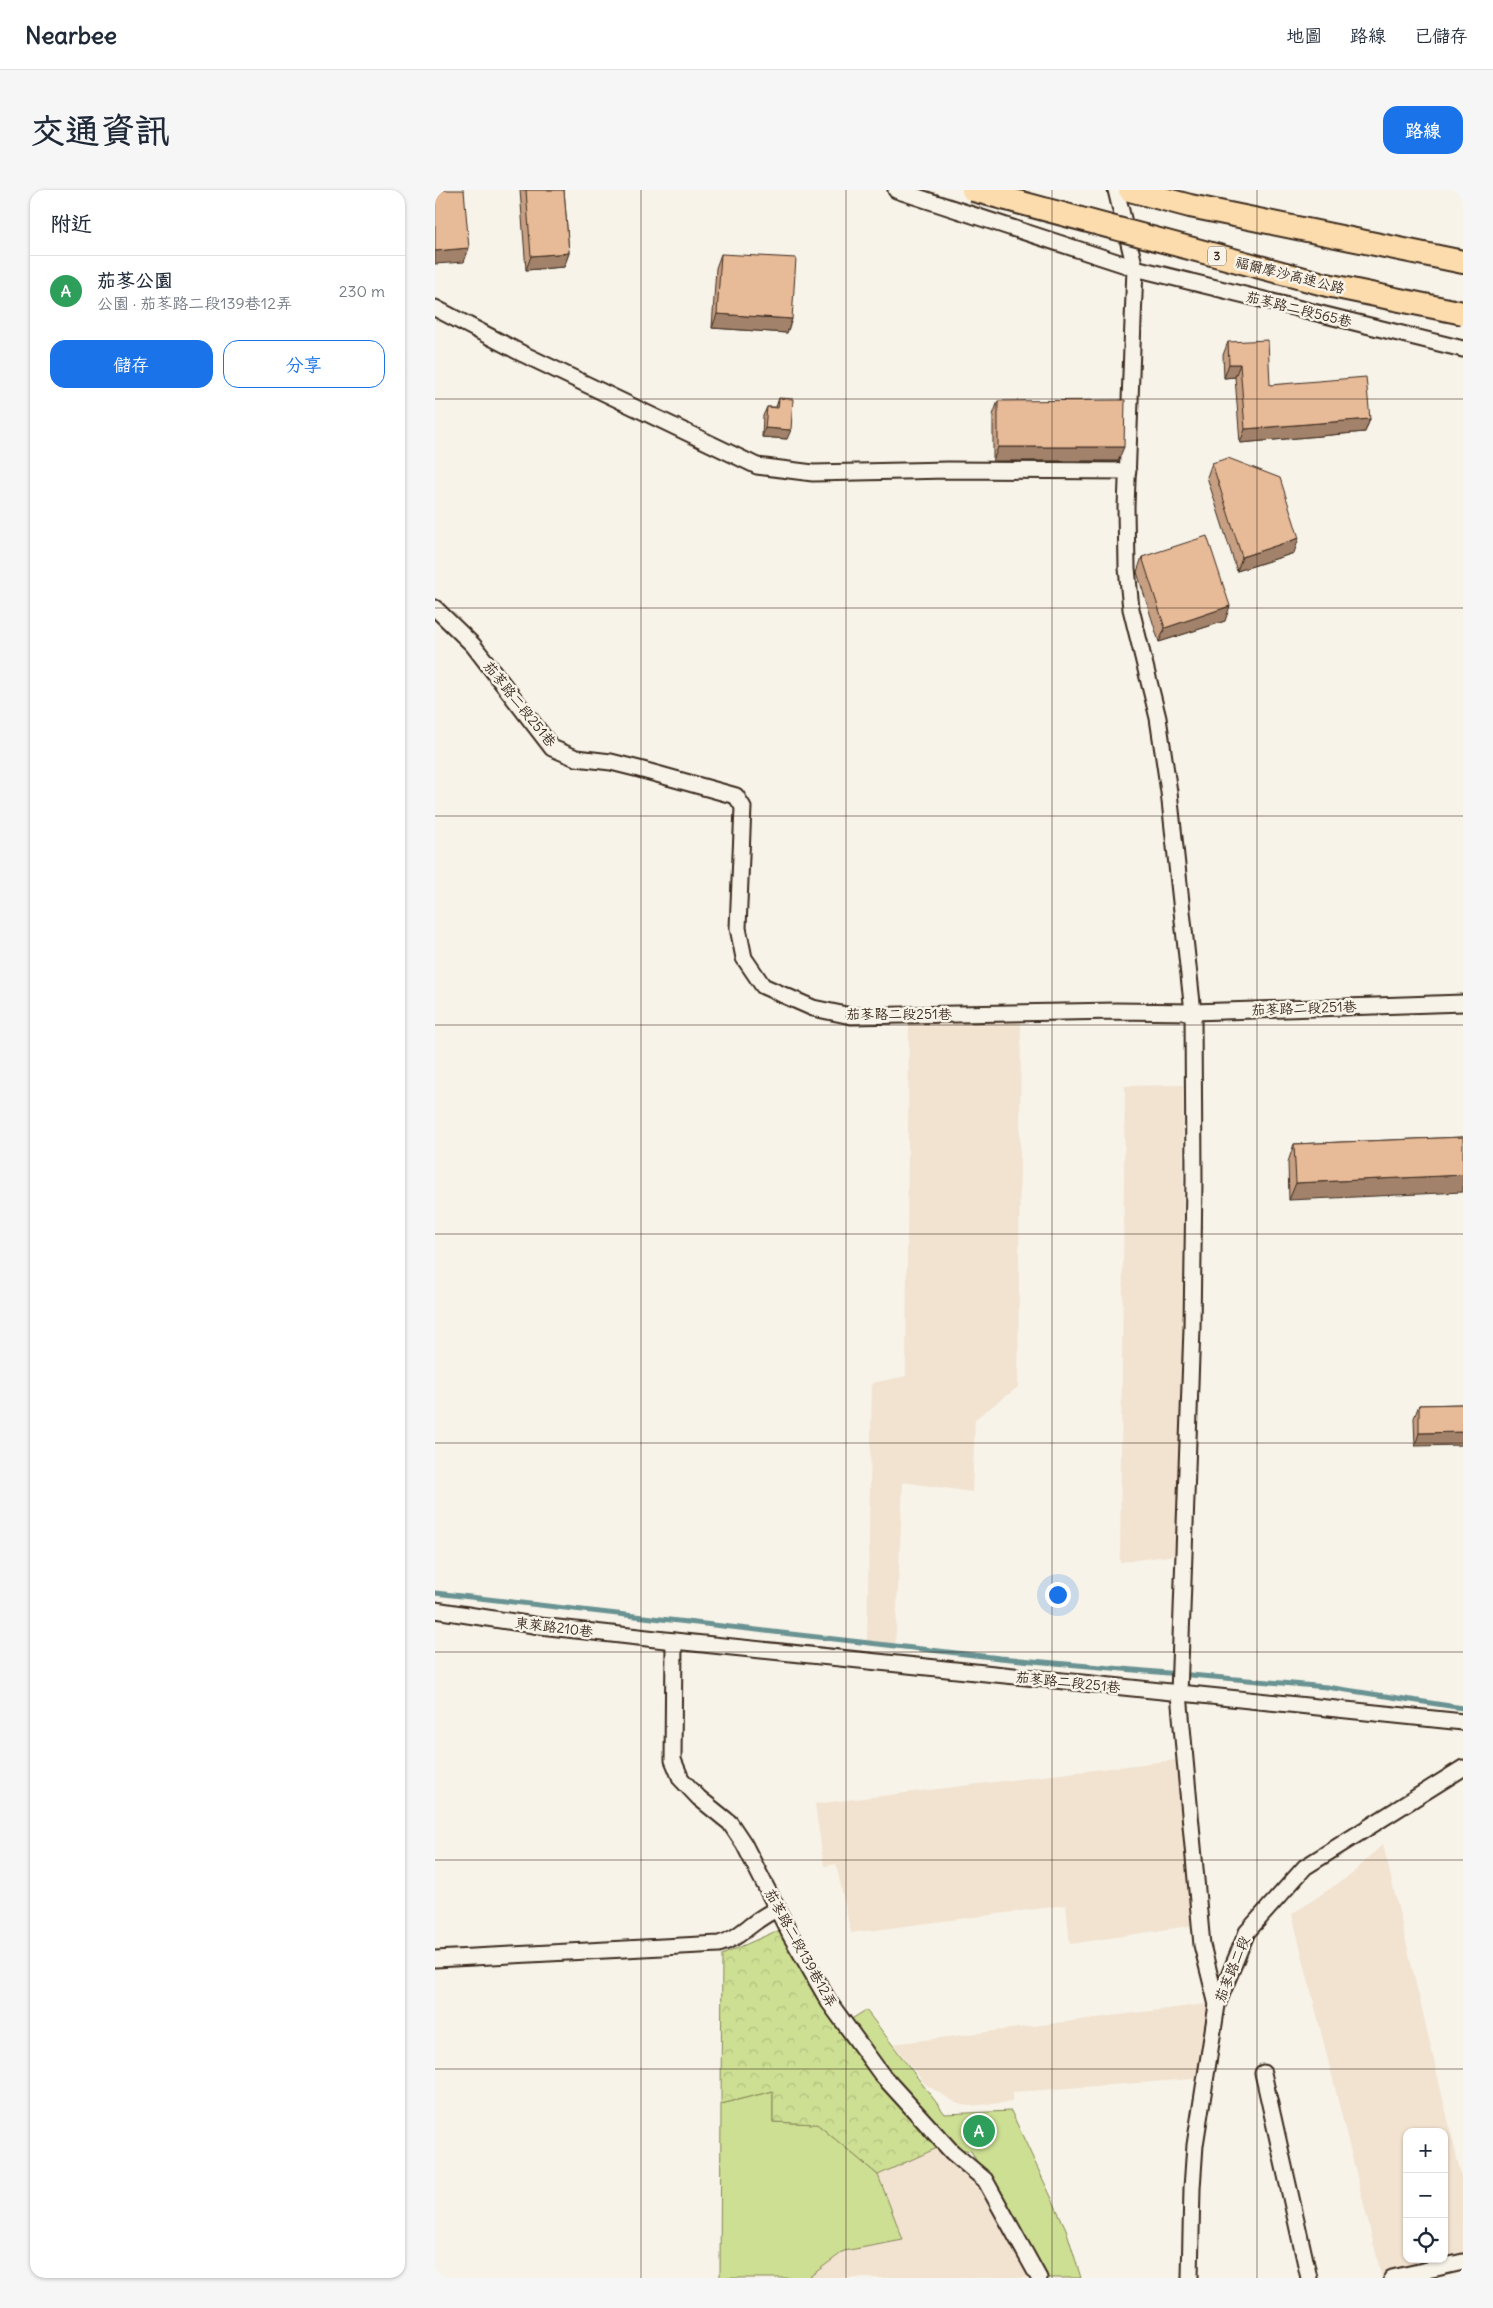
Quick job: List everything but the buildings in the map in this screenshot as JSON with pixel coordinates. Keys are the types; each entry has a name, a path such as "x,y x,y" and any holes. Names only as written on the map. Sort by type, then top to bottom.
{"highway":[{"name":"福爾摩沙高速公路","path":"973,190 1327,285 1463,313"},
{"path":"1131,190 1190,206 1463,262"}],"street":[{"name":"茄苳路二段565巷","path":"896,190 1135,268 1463,350"},
{"path":"1116,190 1135,268 1130,365 1128,471 1127,559 1131,609 1159,718 1193,1012 1194,1178 1192,1318 1179,1694 1202,1945 1217,2005"},
{"path":"435,308 523,354 757,466 813,473 948,470 1128,471"},
{"name":"茄苳路二段251巷","path":"435,608 473,645 552,748 575,758 630,767 736,796 743,807 738,928 744,958 763,986 813,1008 851,1016 1116,1011 1193,1012 1463,1003"},
{"name":"東萊路210巷","path":"435,1610 540,1626 674,1641"},
{"name":"茄苳路二段251巷","path":"674,1641 1463,1722"},
{"name":"茄苳路二段139巷12弄","path":"674,1641 673,1760 681,1779 699,1798 730,1823 745,1844 791,1936 829,2002 882,2076 952,2152 985,2180 1039,2278"},
{"name":"茄苳路二段","path":"1190,2278 1195,2145 1217,2005 1247,1932 1305,1867 1463,1768"},
{"path":"435,1959 719,1944 731,1940 766,1913 778,1909"},
{"path":"1263,2073 1309,2278"},
{"path":"1392,2278 1463,2262"}],"shaded area":[{"path":"1021,1014 1018,1387 975,1419 972,1492 903,1482 895,1647 867,1642 872,1383 906,1376 909,1022"},
{"path":"1183,1085 1183,1554 1120,1562 1125,1086"},
{"path":"1184,1759 1208,1923 1070,1944 1066,1905 851,1933 836,1864 824,1866 815,1804"},
{"path":"1383,1844 1463,2184 1463,2261 1382,2278 1292,1914 1352,1874"},
{"path":"1222,2002 1206,2078 1012,2092 1012,2102 968,2106 958,2104 925,2084 893,2044"},
{"path":"948,2143 991,2180 1041,2278 808,2278 844,2251 903,2240 878,2175"}],"green space":[{"path":"774,1932 785,1932 834,2014 948,2143 878,2175 817,2124 773,2122 773,2091 721,2104 722,1955"},
{"path":"866,2010 945,2114 1011,2111 1066,2229 1081,2278 1042,2278 971,2151 954,2148 887,2074 850,2020"},
{"path":"773,2091 773,2122 817,2124 878,2175 903,2240 844,2251 808,2278 720,2278 721,2104"}],"waterway":[{"path":"435,1593 1000,1658 1327,1687 1463,1708"}],"place":[{"name":"茄苳公園","path":"979,2131"}]}
